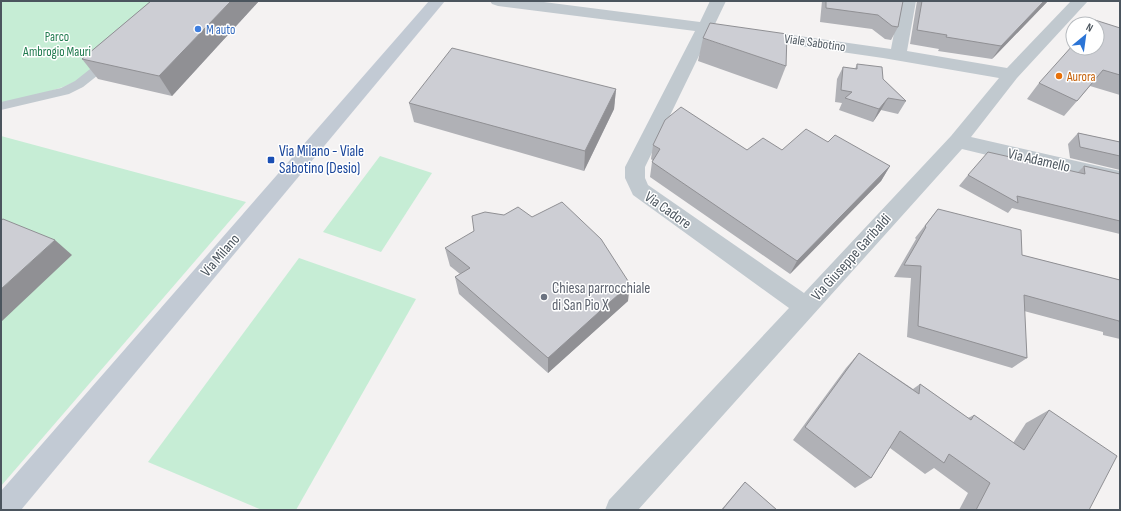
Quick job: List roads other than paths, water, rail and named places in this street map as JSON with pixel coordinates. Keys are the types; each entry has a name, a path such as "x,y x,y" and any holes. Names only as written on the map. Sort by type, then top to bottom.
{"main road":[{"name":"Via Milano","path":"3,510 437,1"}],"street":[{"name":"Viale Sabotino","path":"498,1 705,26 898,54 1011,74"},
{"name":"Via Cadore","path":"718,1 636,167 635,178 640,190 806,307"},
{"path":"898,54 908,1"},
{"name":"Via Giuseppe Garibaldi","path":"619,510 958,141 1011,74 1080,1"},
{"name":"Via Adamello","path":"958,141 1120,180"}],"lane":[{"path":"1,106 66,91 79,84 115,54"}],"place":[{"name":"M auto","path":"198,29"},
{"name":"Aurora","path":"1059,76"},
{"name":"Via Milano - Viale Sabotino (Desio)","path":"271,160"},
{"name":"Chiesa parrocchiale di San Pio X","path":"544,297"}],"park label":[{"name":"Parco Ambrogio Mauri","path":"57,44"}]}
